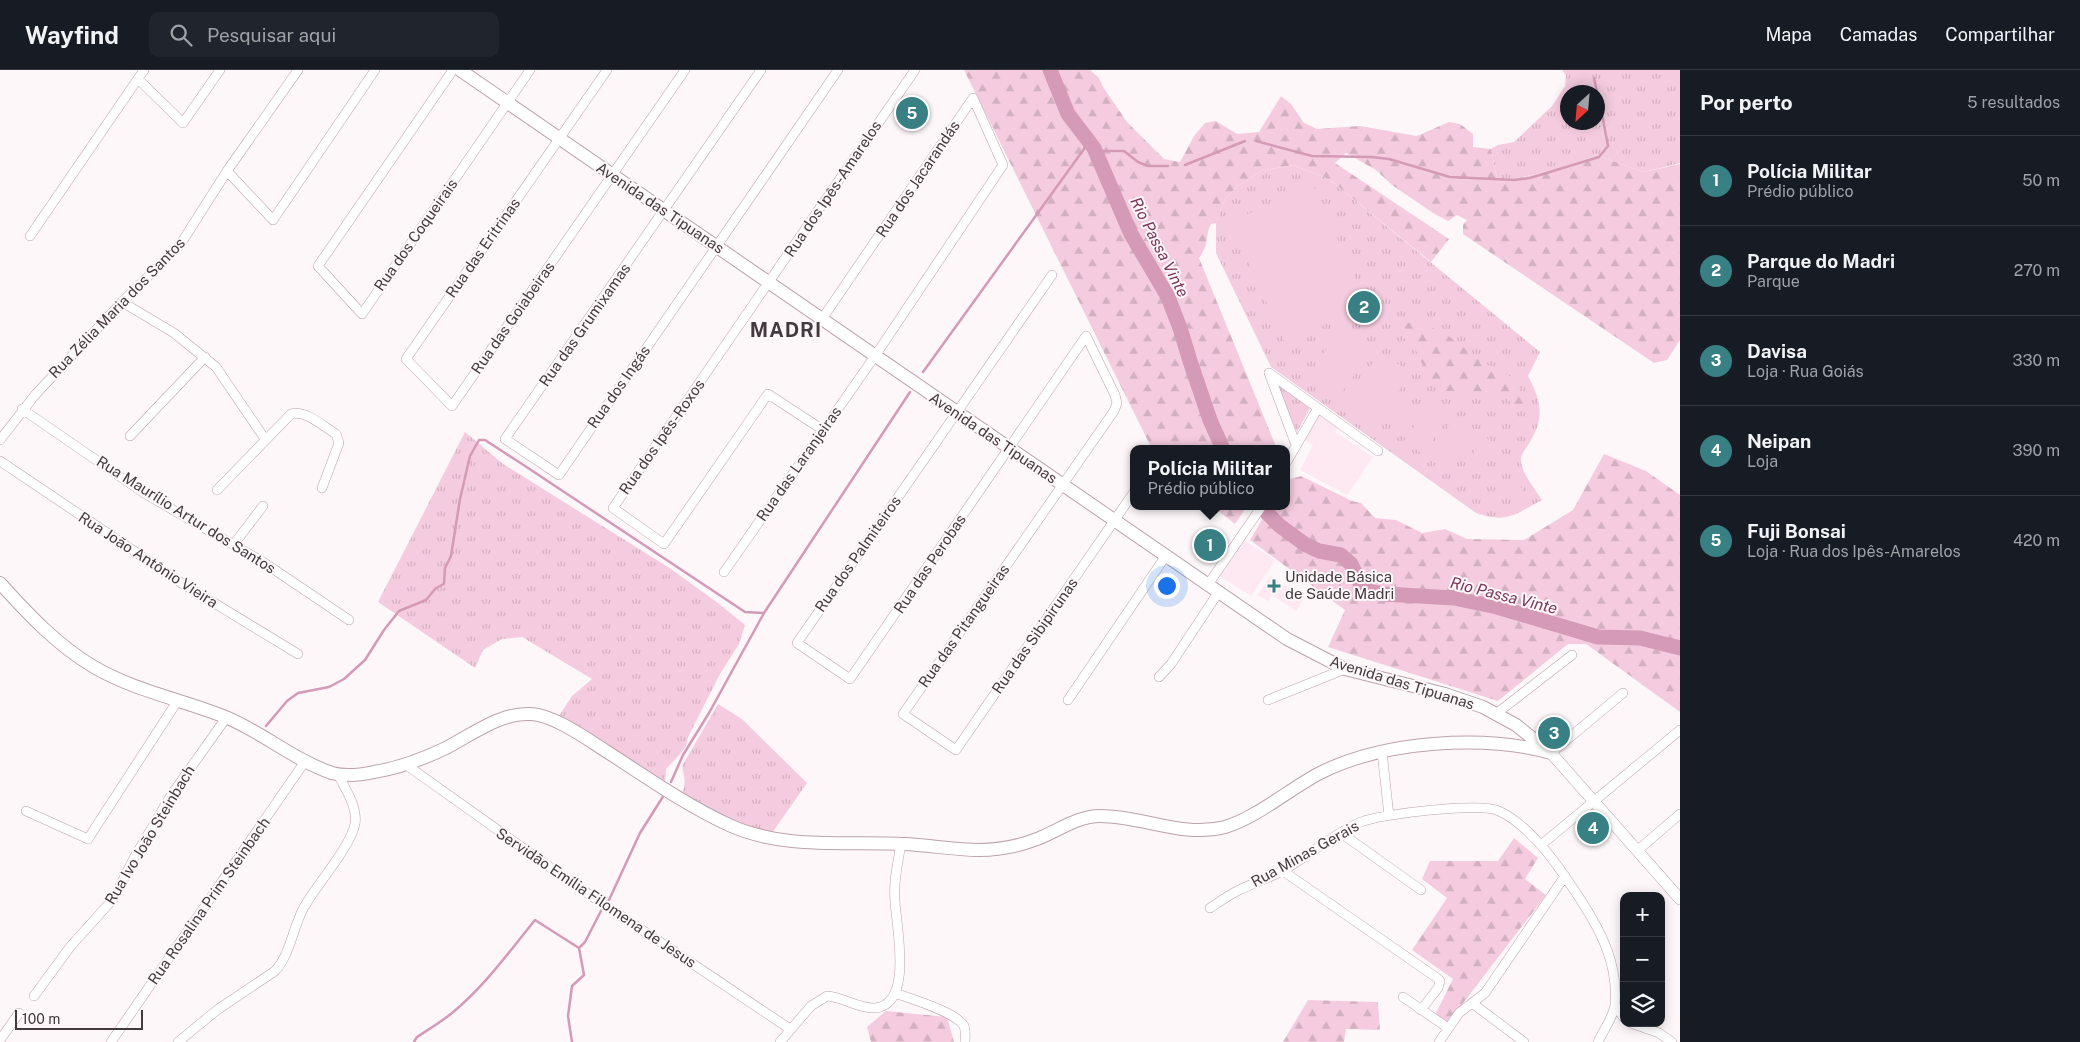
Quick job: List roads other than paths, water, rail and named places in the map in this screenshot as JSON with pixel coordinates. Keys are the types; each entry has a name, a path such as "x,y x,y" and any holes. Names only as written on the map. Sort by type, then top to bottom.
{"main road":[{"name":"Avenida das Tipuanas","path":"460,70 1286,639 1345,669 1466,700 1516,725 1551,753"},
{"path":"0,583 46,630 93,667 119,679 226,718 306,760 338,774 350,775 376,772 405,764 442,749 498,721 532,714 551,720 576,732 696,808 732,827 753,834 803,842 901,844 964,850 1007,848 1034,841 1072,823 1097,816 1186,830 1205,830 1224,827 1238,822 1318,774 1336,766 1382,752 1432,745 1484,742 1514,744 1551,753"}],"street":[{"path":"30,236 144,70"},
{"path":"138,79 183,123 220,70"},
{"name":"Rua Zélia Maria dos Santos","path":"0,440 22,409 122,302 180,245 227,171 298,70"},
{"path":"227,171 273,220 376,70"},
{"name":"Rua dos Coqueirais","path":"453,70 318,266 362,314 508,103"},
{"path":"508,103 530,70"},
{"name":"Rua das Eritrinas","path":"406,358 607,70"},
{"path":"612,175 685,70"},
{"name":"Rua das Grumixamas","path":"505,439 761,70"},
{"path":"716,246 838,70"},
{"name":"Rua dos Ipês-Amarelos","path":"769,283 915,70"},
{"name":"Rua dos Jacarandás","path":"822,319 973,98 1003,165"},
{"name":"Rua das Laranjeiras","path":"724,572 874,356 1003,165"},
{"name":"Rua das Goiabeiras","path":"406,358 452,406 612,175"},
{"name":"Rua dos Ingás","path":"505,439 558,475 716,246"},
{"path":"957,412 1052,275"},
{"name":"Rua dos Ipês-Roxos","path":"769,283 613,508 664,544 768,394 823,430"},
{"path":"122,302 174,333 205,357 222,374 265,439"},
{"name":"Rua das Perobas","path":"850,679 1086,336 1117,403 1114,411 1062,484"},
{"path":"130,436 205,357"},
{"path":"1296,445 1269,373 1378,451"},
{"path":"1290,456 1318,408"},
{"name":"Rua Maurílio Artur dos Santos","path":"22,409 144,493 234,544 349,620"},
{"path":"217,490 265,439 291,414 297,412 336,434 339,443 322,488"},
{"name":"Rua dos Palmiteiros","path":"850,679 797,643 957,412"},
{"name":"Rua João Antônio Vieira","path":"0,461 174,578 298,654"},
{"name":"Rua das Pitangueiras","path":"956,750 903,714 1062,484"},
{"name":"Rua das Sibipirunas","path":"956,750 1130,498"},
{"path":"234,544 264,506"},
{"path":"1207,586 1260,510"},
{"path":"1068,700 1165,557"},
{"path":"1159,677 1171,664 1218,593"},
{"path":"1497,714 1572,655"},
{"path":"1268,700 1345,669"},
{"path":"1623,693 1551,753 1680,899"},
{"path":"26,810 88,839 178,700"},
{"name":"Rua Ivo João Steinbach","path":"34,996 74,943 114,898 134,858 170,796 226,718"},
{"path":"1541,845 1680,730"},
{"path":"1382,752 1389,816"},
{"name":"Rua Rosalina Prim Steinbach","path":"111,1042 306,760"},
{"name":"Servidão Emília Filomena de Jesus","path":"405,764 575,885 790,1029"},
{"path":"184,1040 217,1010 270,975 281,963 302,910 344,847 356,823 353,806 338,774"},
{"name":"Rua Minas Gerais","path":"1210,908 1241,890 1283,871 1360,822 1389,816 1468,807 1492,808 1510,818 1541,845 1565,876 1591,918 1611,958 1615,1005"},
{"path":"1638,850 1680,814"},
{"path":"1341,833 1421,890"},
{"path":"780,1042 811,1006 827,996 876,1008 885,1005 892,999 895,993 901,950 894,900 901,844"},
{"path":"1283,871 1440,981 1438,988 1421,1010"},
{"path":"1438,1042 1459,1013 1485,993 1565,876"},
{"path":"895,993 955,1017 966,1031 965,1042"},
{"path":"1403,997 1448,1028"},
{"path":"1472,1003 1524,1042"},
{"path":"1615,1005 1620,1012"},
{"path":"1598,1042 1615,1005"},
{"path":"1,1041 19,1013"},
{"path":"1642,1027 1659,1033 1672,1042"}],"waterway":[{"name":"Rio Passa Vinte","path":"1050,70 1068,114 1094,148 1131,234 1168,297 1210,420 1221,445"},
{"path":"1594,78 1596,85"},
{"path":"1256,141 1312,156 1389,159 1450,177 1514,180 1530,178 1599,157 1608,146 1605,130"},
{"path":"923,372 1084,149 1087,139"},
{"path":"1185,165 1245,141"},
{"path":"1094,148 1100,151 1124,151 1138,162 1148,166 1168,166"},
{"path":"671,782 683,755 709,713 764,613 910,392"},
{"path":"266,726 287,701 298,693 329,687 344,679 365,660 399,611 426,600 436,588 444,584 445,568 451,556 460,499 470,456 479,440 485,440 745,612 764,613"},
{"name":"Rio Passa Vinte","path":"1264,510 1280,526 1306,545 1319,551 1341,555 1351,564 1361,585 1368,591 1384,594 1454,598 1497,607 1598,637 1640,638 1680,648"},
{"path":"609,900 640,833 664,795"},
{"path":"579,948 585,942 602,909"},
{"path":"414,1042 417,1037 448,1016 475,992 535,920 579,948"},
{"path":"572,1042 568,1016 572,986 584,975 579,948"}],"place":[{"name":"Fuji Bonsai","path":"912,113"},
{"name":"Parque do Madri","path":"1364,307"},
{"name":"Polícia Militar","path":"1210,545"},
{"name":"Unidade Básica de Saúde Madri","path":"1274,586"},
{"name":"Davisa","path":"1554,733"},
{"name":"Neipan","path":"1593,828"}],"district":[{"name":"MADRI","path":"786,330"}]}
